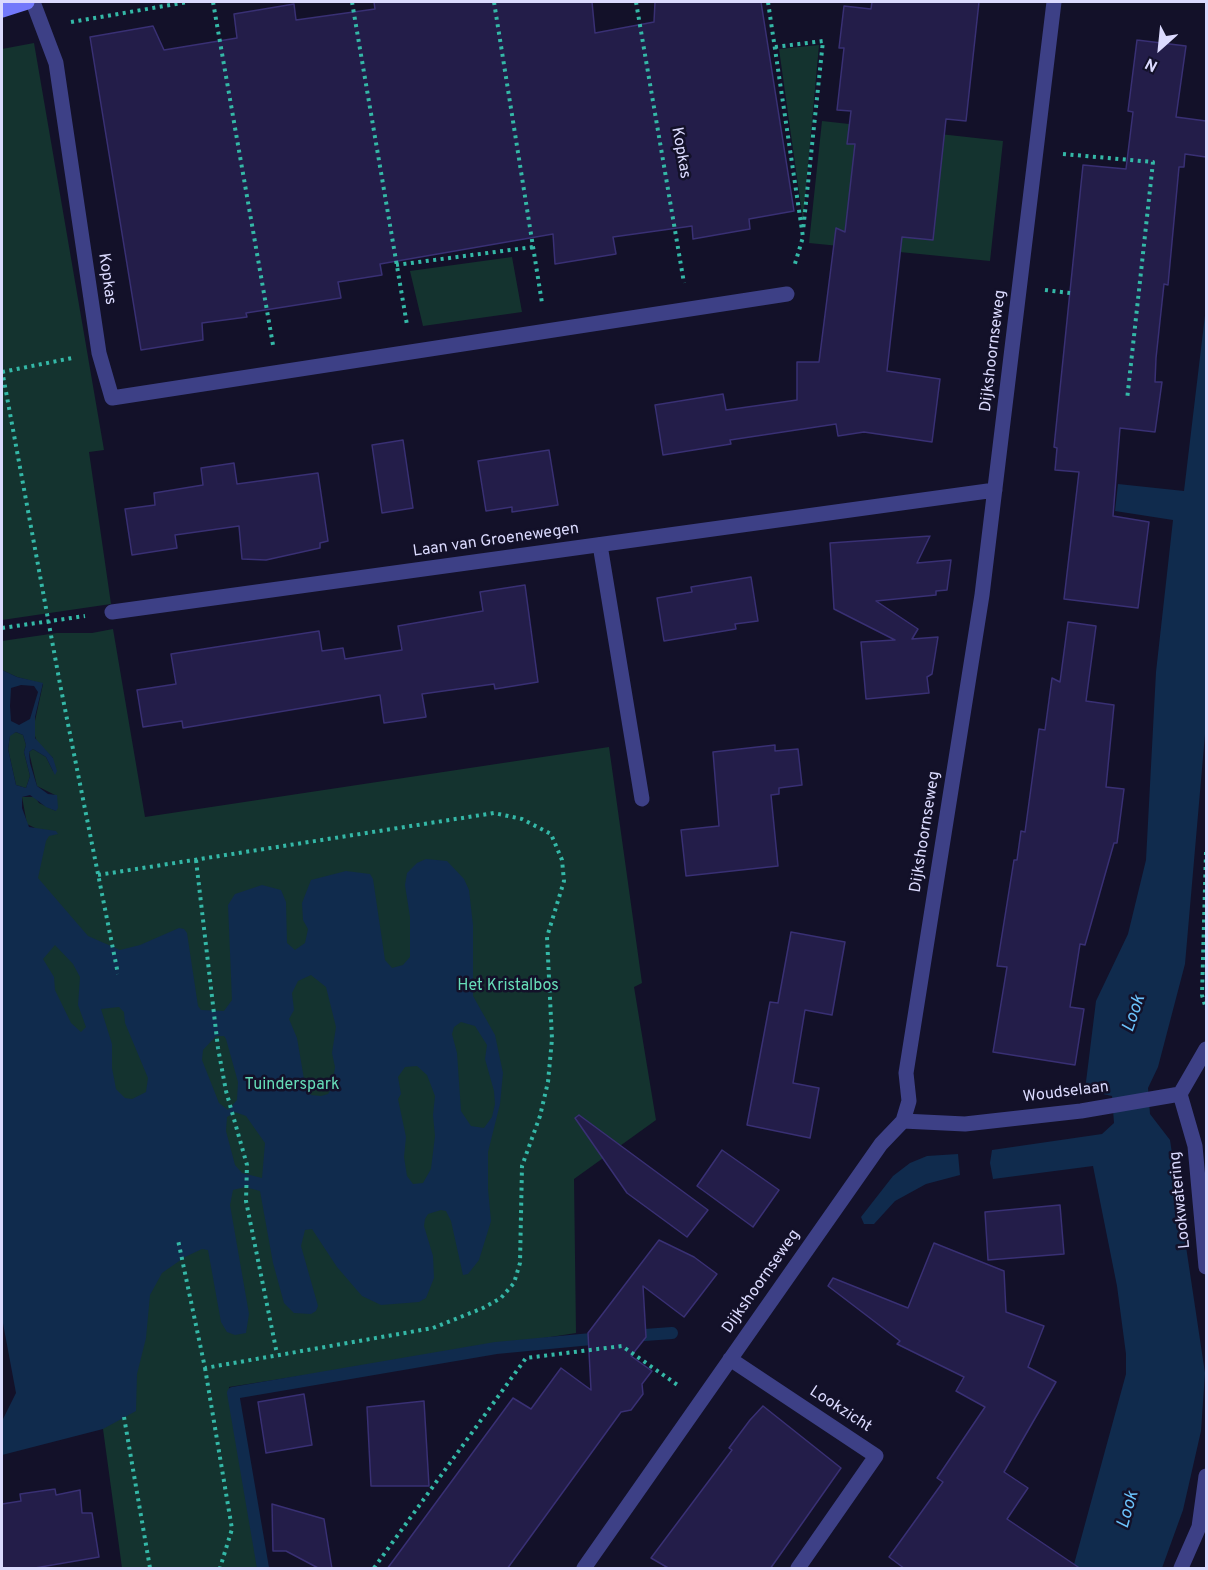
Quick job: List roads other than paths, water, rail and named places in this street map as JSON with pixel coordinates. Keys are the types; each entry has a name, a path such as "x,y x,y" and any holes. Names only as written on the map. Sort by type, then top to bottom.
{"street":[{"path":"7,10 27,2"},
{"name":"Kopkas","path":"33,2 56,63 99,354 112,398 787,294"},
{"name":"Dijkshoornseweg","path":"589,1567 730,1359 881,1144 903,1121 909,1101 906,1073 982,595 1054,2"},
{"name":"Laan van Groenewegen","path":"112,612 995,489"},
{"path":"600,545 642,799"},
{"path":"1180,1094 1206,1049"},
{"name":"Woudselaan","path":"903,1121 965,1124 1081,1111 1180,1094"},
{"name":"Lookwatering","path":"1180,1094 1195,1146 1206,1267"},
{"name":"Lookzicht","path":"730,1359 876,1456 798,1569"},
{"path":"1181,1569 1203,1527 1206,1476"}],"water":[{"name":"Look","path":"1206,307 1206,723 1185,964 1158,1067 1148,1088 1150,1114 1170,1140 1205,1373 1201,1431 1183,1510 1162,1568 1073,1568 1126,1374 1126,1354 1117,1286 1093,1166 993,1179 990,1163 992,1150 1102,1134 1114,1123 1112,1096 1085,1090 1096,1001 1128,934 1146,860 1156,672 1173,520 1115,511 1118,484 1184,491"},
{"path":"2,670 17,677 43,683 35,717 35,738 53,758 57,771 55,775 46,757 33,749 29,752 30,763 37,786 48,794 57,795 58,808 56,811 46,807 30,795 22,797 22,808 29,827 56,831 58,834 49,836 46,841 38,878 88,936 120,950 140,945 179,928 184,929 187,933 198,1006 201,1010 224,1011 232,1000 228,905 235,894 262,885 281,890 286,902 287,943 295,950 305,943 308,929 303,920 302,903 311,880 346,871 370,874 373,879 385,960 392,968 403,965 410,957 410,917 405,885 407,873 417,863 426,859 447,861 464,879 469,890 473,925 473,996 495,1035 503,1073 500,1104 488,1152 491,1221 479,1260 468,1274 463,1275 451,1221 446,1211 441,1210 428,1214 424,1226 433,1256 434,1278 426,1298 419,1302 381,1305 362,1296 337,1267 312,1229 305,1230 301,1246 318,1306 311,1314 294,1313 284,1303 273,1263 260,1191 245,1187 233,1190 230,1205 249,1314 246,1333 235,1335 227,1332 221,1322 208,1250 202,1249 185,1257 162,1273 150,1295 146,1338 137,1374 136,1411 103,1429 2,1455 2,1421 16,1393 2,1318","holes":["21,685 34,686 38,692 30,719 19,725 11,721 11,688","16,732 23,735 26,745 24,752 30,776 26,788 16,785 8,749 10,736","55,945 73,964 80,977 78,1005 86,1027 81,1032 71,1023 55,990 54,977 43,959","311,975 326,987 336,1027 332,1053 335,1067 332,1088 328,1094 311,1095 305,1085 297,1038 289,1019 294,1010 292,993 298,981","119,1007 124,1012 125,1023 148,1078 146,1092 132,1099 125,1098 116,1089 112,1068 112,1044 101,1009","461,1022 475,1026 487,1045 485,1059 494,1091 495,1104 492,1117 484,1128 471,1126 461,1111 457,1053 452,1034 454,1027","216,1036 224,1036 238,1082 237,1100 228,1110 219,1103 202,1060 203,1050","417,1066 427,1075 435,1096 433,1115 435,1136 431,1169 423,1183 413,1184 407,1176 404,1157 406,1137 398,1099 401,1094 398,1077 405,1067","235,1112 246,1116 265,1143 262,1178 242,1173 235,1165 226,1131 227,1117"]},
{"path":"958,1154 960,1175 926,1184 895,1201 874,1224 864,1224 861,1217 893,1176 910,1163 927,1156"}],"waterway":[{"path":"631,1336 672,1333"},
{"path":"263,1568 233,1393 496,1348 602,1338"}],"park label":[{"name":"Het Kristalbos","path":"508,987"},
{"name":"Tuinderspark","path":"292,1086"}]}
